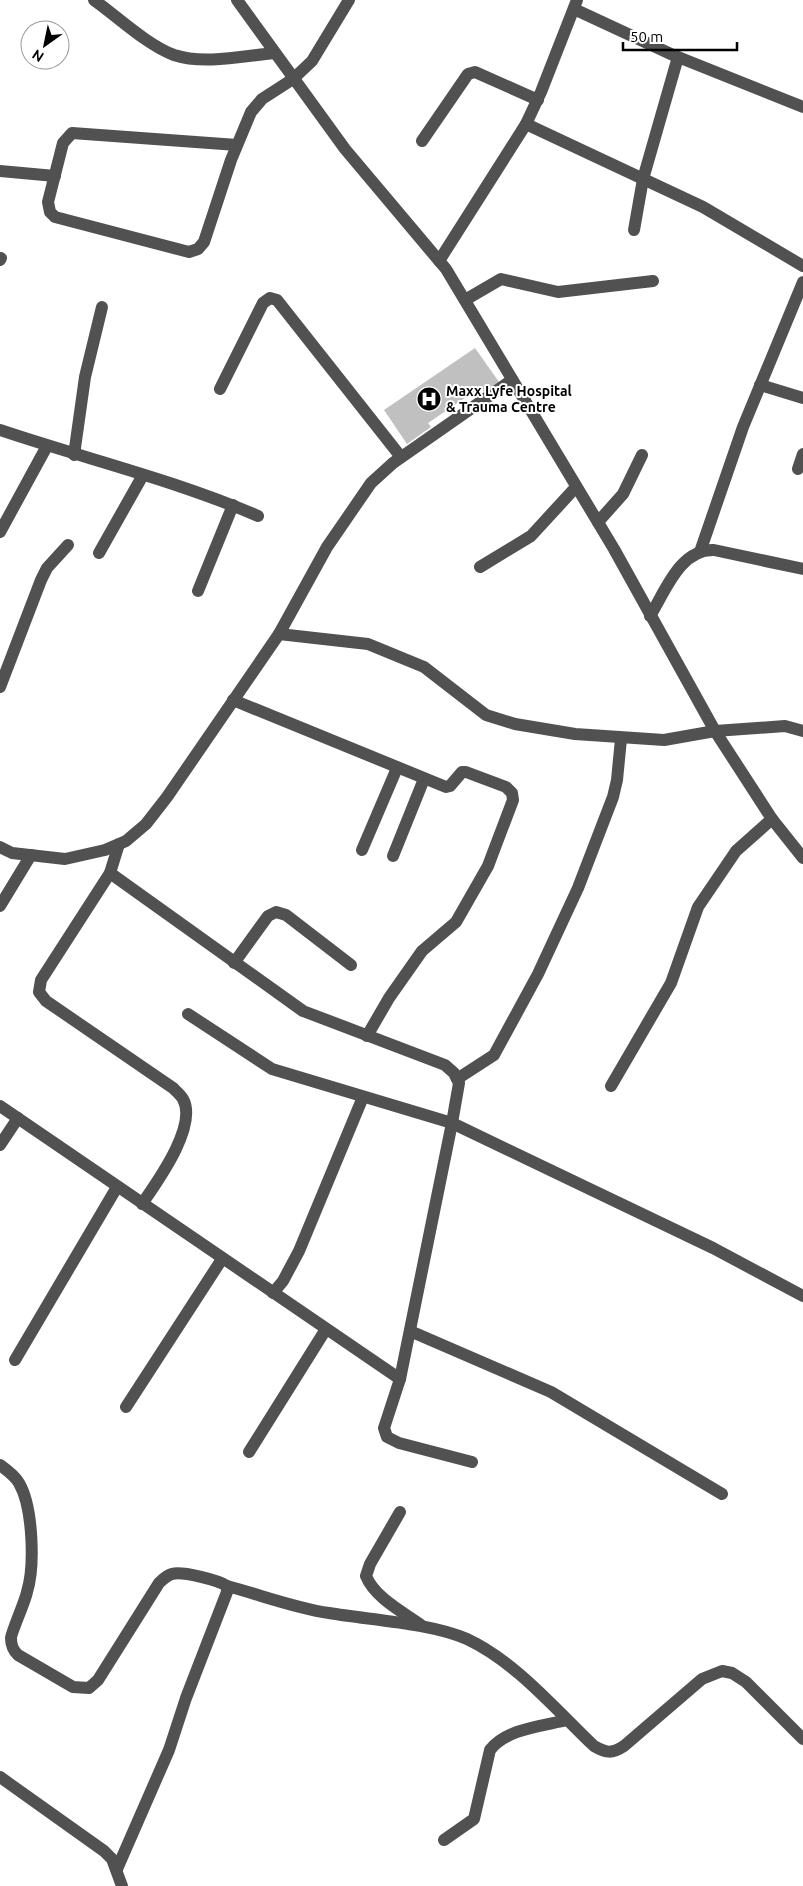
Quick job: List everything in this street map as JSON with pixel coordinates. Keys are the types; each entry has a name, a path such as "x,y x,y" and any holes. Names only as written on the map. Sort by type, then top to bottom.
{"street":[{"path":"94,0 158,46 174,55 207,58 274,53"},
{"path":"237,0 344,149 439,261 465,300 598,522 715,731 772,819 803,858"},
{"path":"237,145 72,133 63,143 48,202 50,212 55,217 189,252 198,250 204,242 237,145 255,105 293,79 312,61 349,0"},
{"path":"439,261 526,124 538,100 575,5 678,57 803,107"},
{"path":"634,230 643,179 678,57"},
{"path":"422,141 468,74 475,72 538,100"},
{"path":"526,124 703,207 803,266"},
{"path":"0,171 54,176"},
{"path":"465,300 501,279 558,292 653,281"},
{"path":"701,550 743,427 803,282"},
{"path":"220,389 263,302 270,298 277,300 401,457"},
{"path":"74,455 85,377 102,307"},
{"path":"0,847 12,854 65,859 126,842 146,824 167,797 279,634 327,547 356,502 371,483 401,457 512,380"},
{"path":"760,385 803,398"},
{"path":"0,430 74,455 211,496 258,516"},
{"path":"0,532 47,446"},
{"path":"798,469 803,454"},
{"path":"598,522 623,494 642,455"},
{"path":"99,553 143,475"},
{"path":"480,567 532,536 576,487"},
{"path":"198,591 233,505"},
{"path":"0,687 47,568 68,545"},
{"path":"650,616 682,564 689,556 701,550 714,550 803,569"},
{"path":"279,634 368,644 424,667 469,704 499,721 575,734 664,740 715,731 785,726 803,731"},
{"path":"233,700 446,787 450,786 462,772 466,772 506,787 512,793 513,800 488,866 456,922 422,951 389,998 367,1036"},
{"path":"457,1079 494,1055 538,974 578,888 613,797 617,780 621,738"},
{"path":"362,850 397,768"},
{"path":"393,856 424,779"},
{"path":"611,1086 671,983 698,907 736,851 772,819"},
{"path":"119,844 110,873 41,980 39,992 46,1001 172,1088 183,1099 186,1112 176,1149 170,1164 142,1204"},
{"path":"0,906 31,856"},
{"path":"110,873 303,1011 439,1062 454,1072 459,1083 452,1123 400,1379 384,1428 387,1437 399,1443 472,1462"},
{"path":"234,963 268,916 276,912 286,915 351,965"},
{"path":"188,1014 272,1069 452,1123 704,1244 803,1296"},
{"path":"273,1293 283,1281 299,1251 363,1096"},
{"path":"0,1106 400,1379"},
{"path":"0,1145 18,1118"},
{"path":"15,1360 117,1187"},
{"path":"126,1406 222,1259"},
{"path":"249,1452 326,1329"},
{"path":"410,1331 552,1392 722,1494"},
{"path":"0,1465 19,1483 28,1507 30,1535 31,1571 28,1590 20,1617 10,1637 12,1649 18,1655 73,1687 89,1688 98,1680 159,1583 174,1573 219,1581 227,1586 327,1613 425,1628 458,1636 485,1650 530,1684 594,1746 605,1752 615,1752 702,1680 722,1671 732,1673 746,1682 803,1739"},
{"path":"400,1512 370,1564 366,1576 371,1586 380,1595 425,1628"},
{"path":"117,1869 172,1741 186,1698 227,1592 227,1586"},
{"path":"444,1840 474,1819 490,1750 496,1742 505,1736 567,1720"},
{"path":"0,1777 104,1851 117,1869 122,1886"}],"building":[{"path":"475,348 499,382 484,392 481,387 428,423 431,427 407,444 384,410"}],"place":[{"name":"Maxx Lyfe Hospital & Trauma Centre","path":"429,399"}]}
